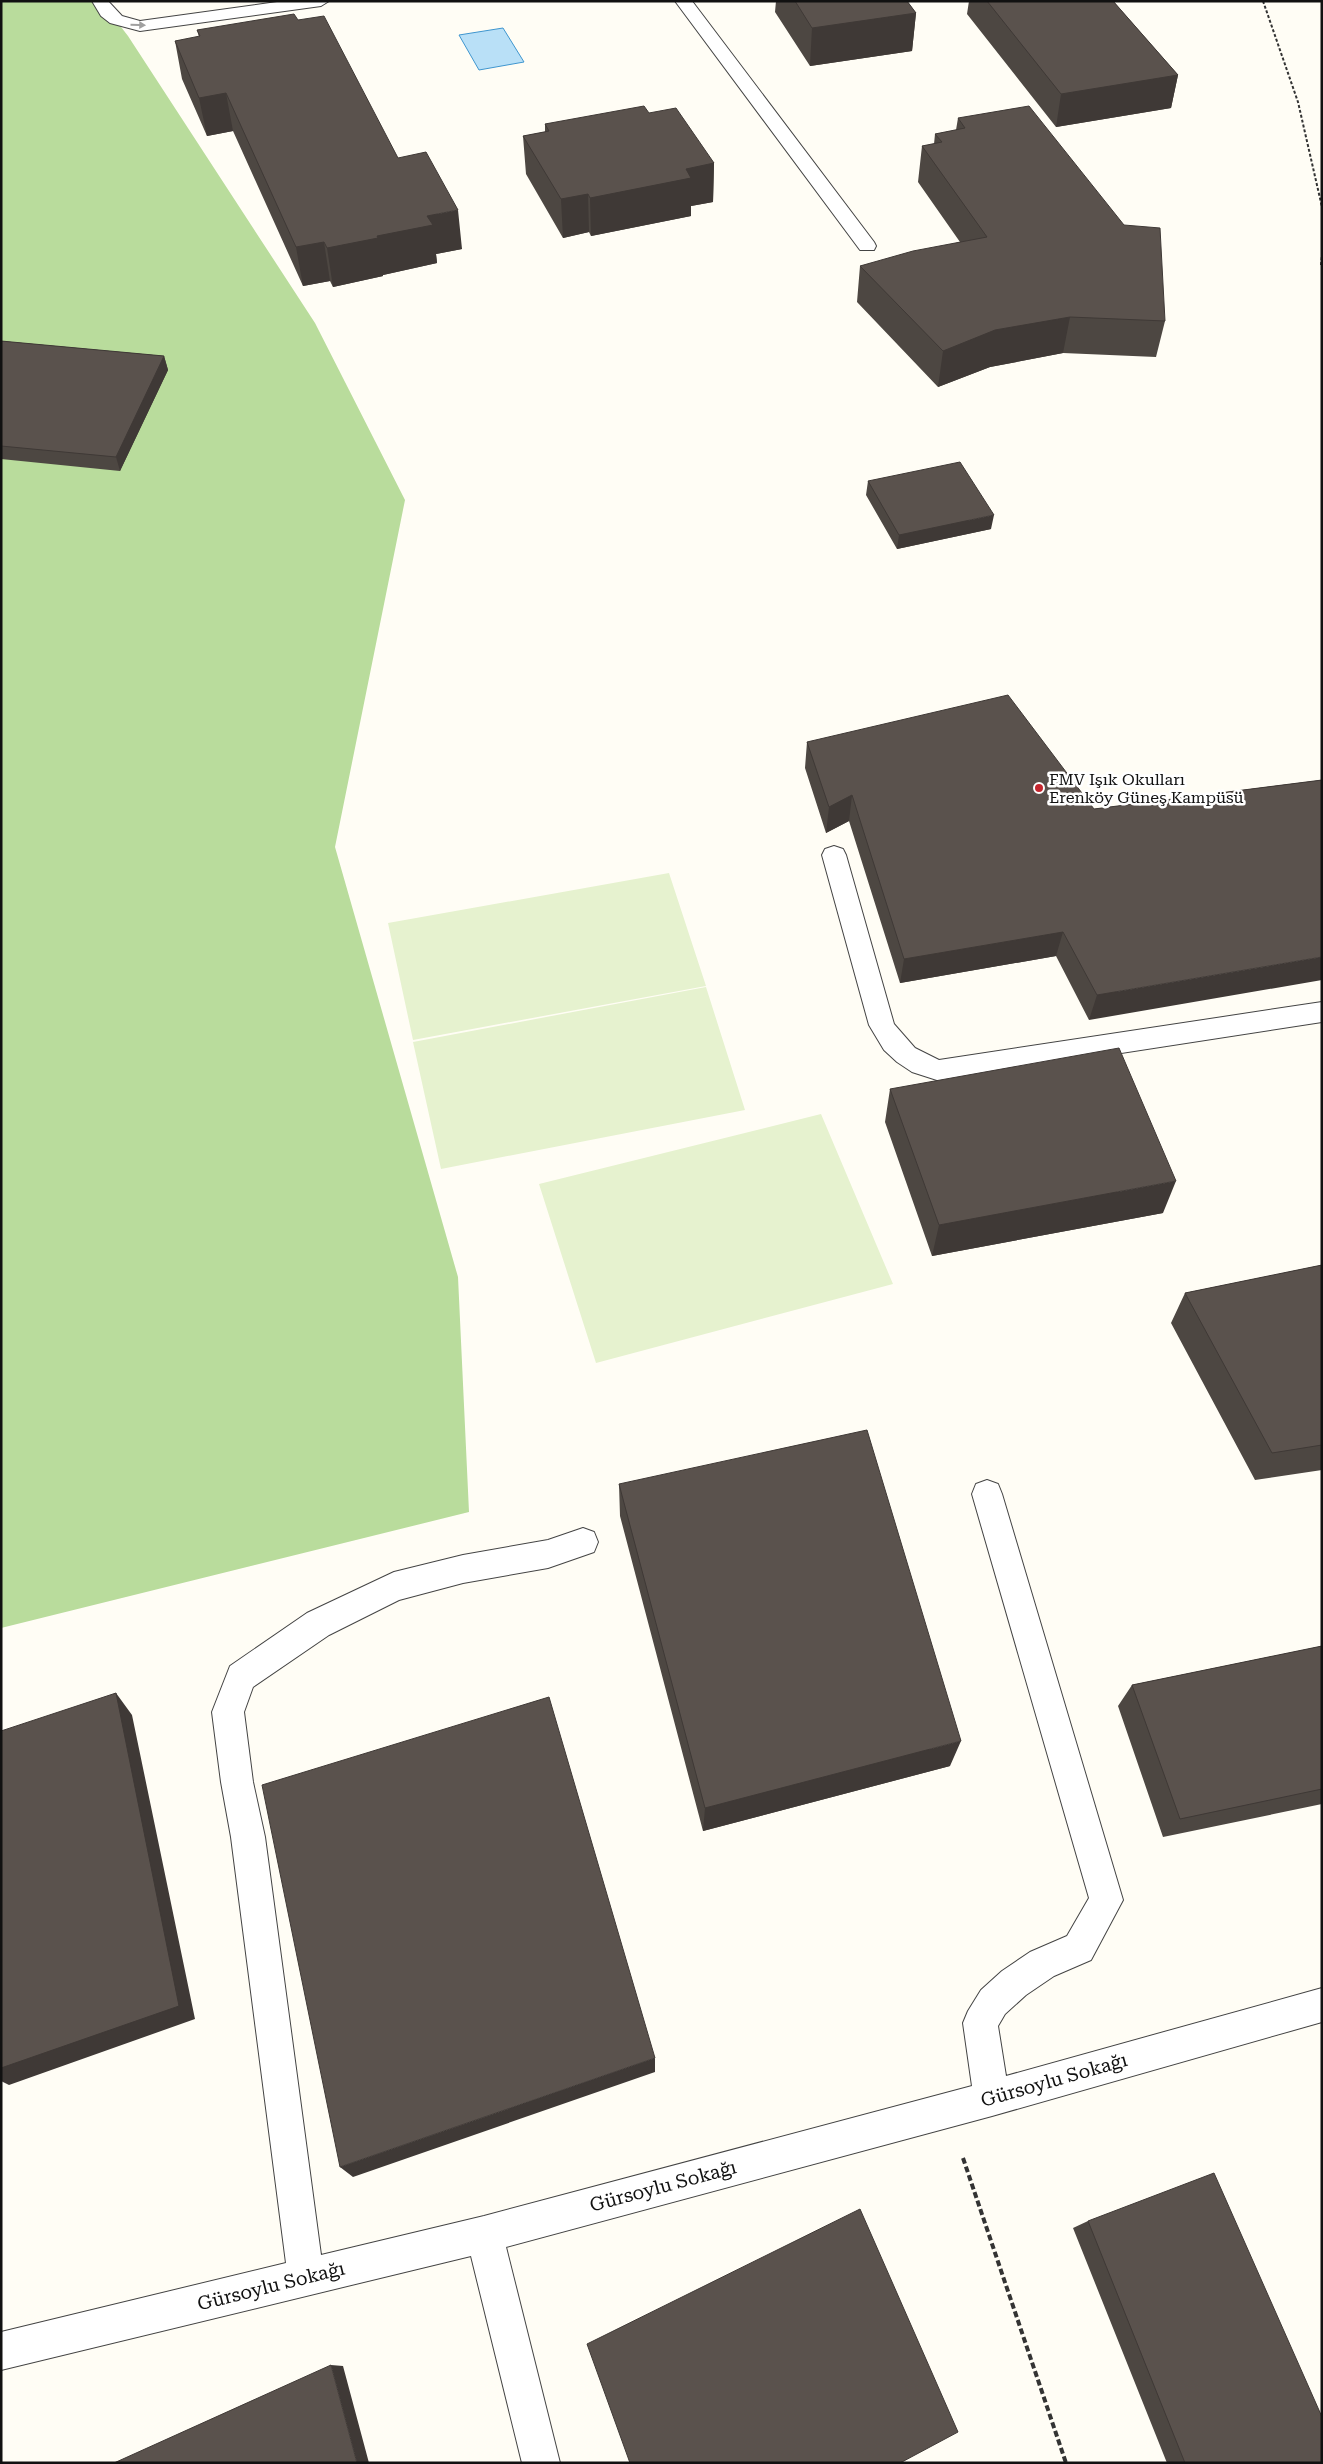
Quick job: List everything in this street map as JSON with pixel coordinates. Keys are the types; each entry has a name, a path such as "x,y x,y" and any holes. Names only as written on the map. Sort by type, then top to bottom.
{"street":[{"path":"100,1 111,18 134,26 321,1"},
{"path":"683,1 867,246"},
{"path":"834,855 882,1026 901,1054 920,1065 940,1072 1322,1012"},
{"path":"986,1494 1106,1900 1080,1948 1042,1964 1014,1982 993,2002 980,2023 992,2098"},
{"path":"306,2278 248,1837 228,1712 241,1677 318,1624 394,1587 463,1569 548,1554 583,1542"},
{"name":"Gürsoylu Sokağı","path":"1,2352 484,2234 992,2098 1322,2005"},
{"path":"484,2234 541,2463"}],"path":[{"path":"1263,1 1295,89 1310,144 1322,207"},
{"path":"1321,265 1322,255"},
{"path":"947,2110 1066,2463"}],"green space":[{"path":"1,1 101,1 128,36 315,323 405,500 335,847 458,1277 469,1512 1,1628"},
{"path":"669,873 706,986 413,1040 388,923"},
{"path":"706,987 745,1110 441,1169 413,1042"},
{"path":"821,1114 893,1284 596,1363 539,1184"}],"water":[{"path":"503,28 524,62 479,70 459,35"}],"building":[{"path":"795,1 907,1 916,13 812,28"},
{"path":"987,1 1113,1 1178,75 1061,94"},
{"path":"294,14 298,20 324,16 398,158 426,152 458,210 427,216 433,225 377,236 378,238 327,248 324,242 296,247 226,93 199,98 175,41 200,36 197,30"},
{"path":"644,106 649,113 676,108 714,163 686,169 691,178 590,198 588,194 561,199 523,136 549,131 545,124"},
{"path":"1029,106 1124,225 1160,228 1165,321 1070,317 995,330 943,351 860,266 913,251 987,237 922,146 942,142 935,134 965,128 958,118"},
{"path":"1,341 164,356 116,457 1,446"},
{"path":"960,462 994,515 899,535 868,481"},
{"path":"1008,695 1094,809 1322,780 1322,957 1097,995 1063,932 904,959 852,795 829,807 807,742"},
{"path":"1119,1048 1176,1181 939,1225 890,1089"},
{"path":"1322,1265 1322,1445 1272,1453 1185,1293"},
{"path":"867,1430 961,1741 705,1808 619,1484"},
{"path":"1322,1646 1322,1789 1180,1819 1132,1685"},
{"path":"116,1693 179,2006 1,2068 1,1731"},
{"path":"549,1697 655,2058 340,2167 262,1785"},
{"path":"1214,2173 1322,2417 1322,2463 1185,2463 1088,2221"},
{"path":"860,2209 958,2432 900,2463 630,2463 587,2344"},
{"path":"331,2365 357,2463 114,2463"}],"place":[{"name":"FMV Işık Okulları Erenköy Güneş Kampüsü","path":"1039,788"}]}
